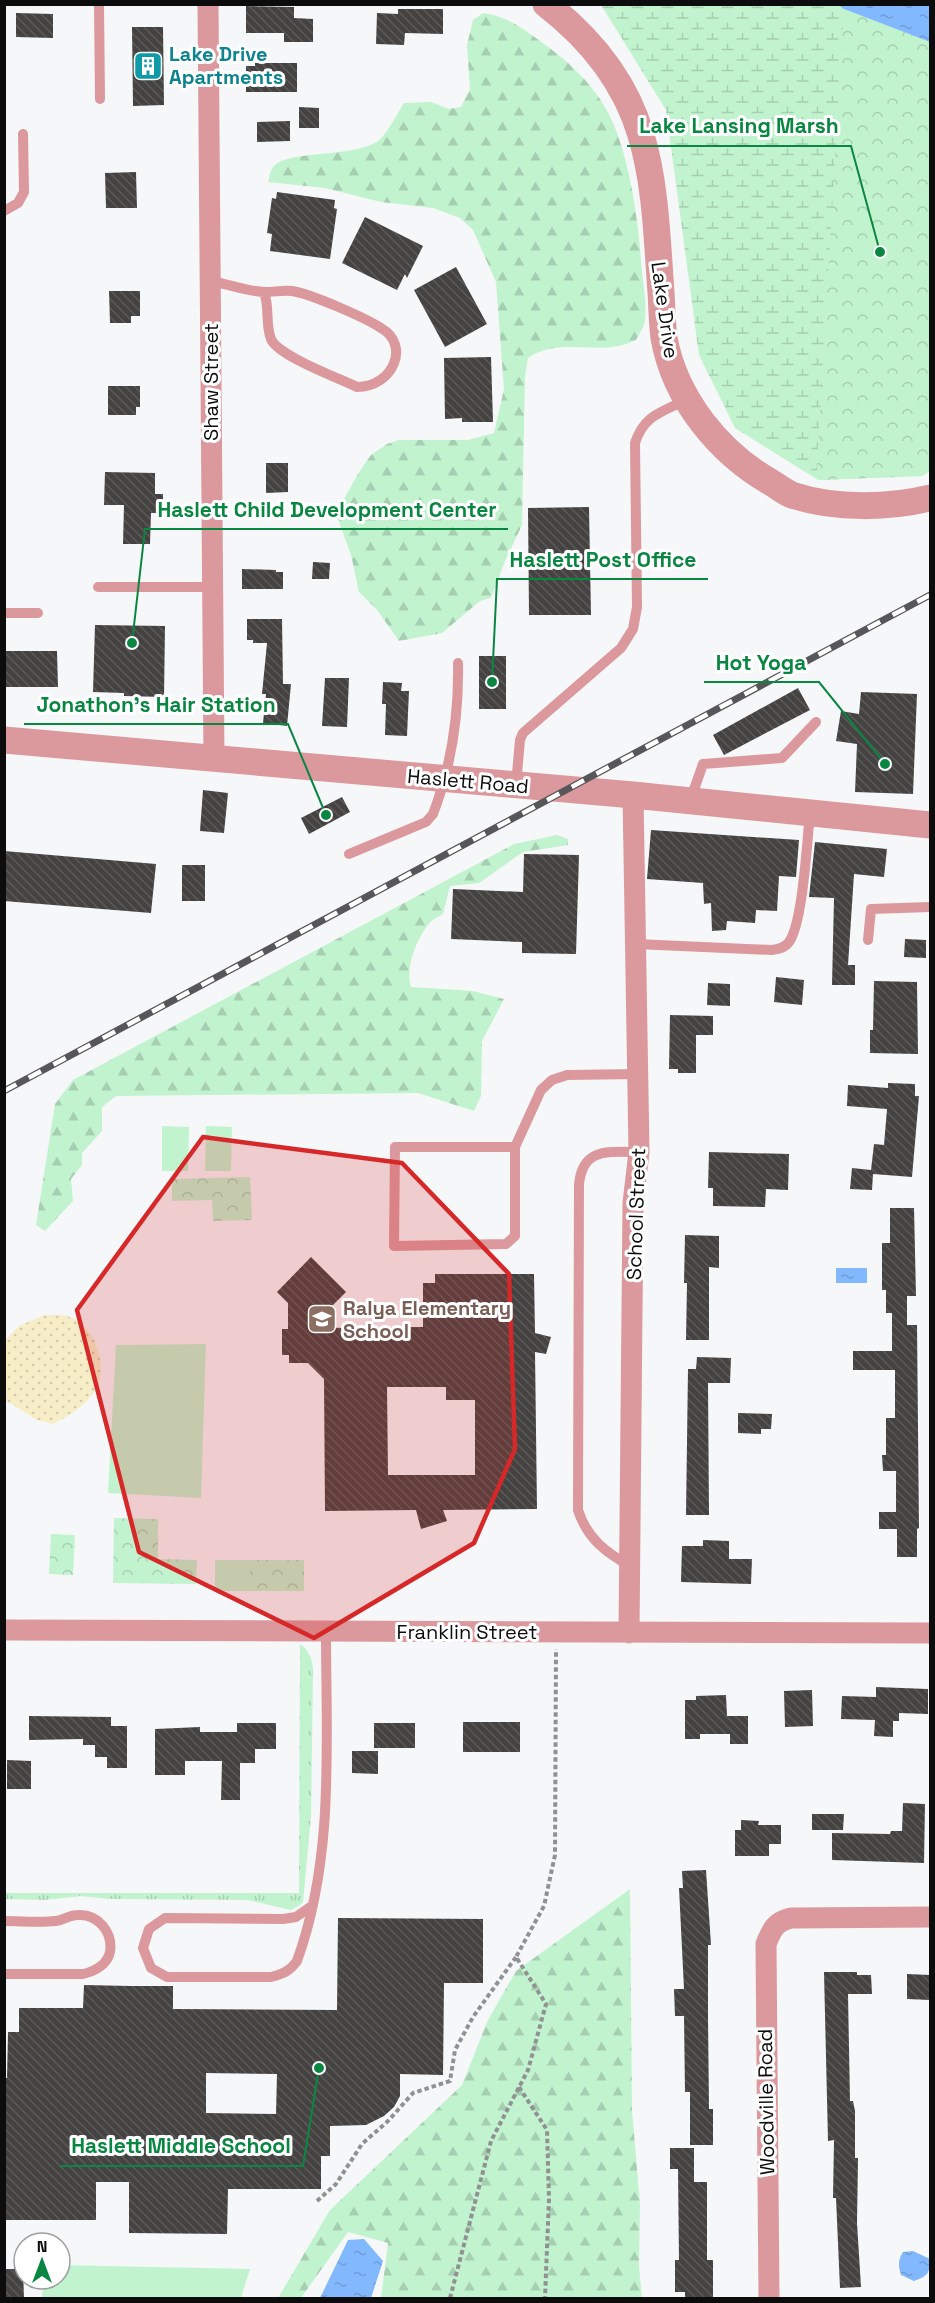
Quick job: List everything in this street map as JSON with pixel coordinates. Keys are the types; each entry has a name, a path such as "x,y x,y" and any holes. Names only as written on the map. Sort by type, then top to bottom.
{"street":[{"name":"Shaw Street","path":"208,4 214,759"},
{"name":"Lake Drive","path":"546,4 566,20 603,60 619,83 640,133 651,186 664,338 673,368 687,400 713,436 735,458 760,477 794,496 828,503 864,505 930,498"},
{"name":"Haslett Road","path":"4,740 633,795 930,825"},
{"name":"School Street","path":"629,1633 633,1203 639,1152 633,795"},
{"name":"Franklin Street","path":"4,1630 930,1633"},
{"name":"Woodville Road","path":"768,2298 764,1956 766,1944 772,1931 781,1921 791,1918 930,1917"}],"lane":[{"path":"99,4 100,99"},
{"path":"4,211 18,203 24,192 23,134"},
{"path":"210,281 264,292 278,290 302,293 383,329 393,343 395,352 392,368 381,381 374,385 357,387 282,352 270,337 269,311 264,292"},
{"path":"516,785 520,740 523,733 621,648 633,628 637,607 635,443 648,419 687,400"},
{"path":"98,587 213,587"},
{"path":"4,613 38,613"},
{"path":"349,854 429,819 435,812 453,742 459,697 458,663"},
{"path":"690,801 703,764 782,758 816,722"},
{"path":"636,944 772,950 785,946 792,936 802,892 810,813"},
{"path":"868,940 871,909 930,907"},
{"path":"515,1147 395,1147 394,1246 500,1246 511,1240 515,1236 515,1147 537,1096 546,1084 567,1075 638,1074"},
{"path":"630,1566 594,1541 584,1527 578,1509 579,1185 580,1171 585,1162 596,1154 639,1152"},
{"path":"313,1905 296,1917 283,1919 165,1918 149,1929 143,1948 151,1968 167,1977 271,1977 291,1969 297,1961 313,1905 326,1809 326,1632"},
{"path":"4,1921 58,1921 68,1916 87,1915 102,1925 108,1933 110,1945 109,1956 104,1964 91,1972 83,1974 4,1974"}],"path":[{"path":"316,2200 336,2184 362,2144 388,2121 413,2092 450,2081 455,2050 468,2025 516,1957 544,1906 555,1855 556,1632"},
{"path":"450,2298 491,2141 528,2070 546,2004 516,1957"},
{"path":"519,2087 548,2130 549,2199 545,2298"}],"highlighted area":[{"path":"203,1137 402,1163 509,1274 515,1449 474,1543 314,1638 139,1552 77,1310"}],"green space":[{"path":"601,5 838,5 930,42 930,471 922,476 818,480 735,428 699,355 666,110"},
{"path":"844,9 930,42 930,471 922,476 818,480 817,462"},
{"path":"483,13 513,23 550,48 585,80 606,109 614,125 631,183 640,243 645,322 636,340 622,345 561,347 539,352 528,358 525,376 522,525 491,598 480,601 442,633 399,641 377,610 359,592 351,555 338,519 345,497 359,472 371,455 387,444 399,440 468,440 494,433 504,389 496,282 473,230 460,218 433,208 381,202 325,188 268,182 273,167 283,160 354,150 378,141 404,103 431,102 449,109 461,107 470,89 467,45 473,20"},
{"path":"557,835 568,839 568,845 523,852 479,883 450,886 443,914 429,923 419,938 413,955 409,972 411,987 473,991 504,999 482,1041 481,1096 474,1111 418,1093 116,1096 102,1107 102,1131 82,1153 82,1165 71,1179 73,1201 45,1231 36,1225 55,1104 73,1080 514,844"},
{"path":"162,1126 189,1127 188,1171 162,1171"},
{"path":"206,1126 232,1127 231,1171 205,1171"},
{"path":"250,1177 252,1220 213,1221 212,1200 172,1201 172,1179"},
{"path":"206,1344 201,1498 108,1493 116,1345"},
{"path":"114,1518 158,1519 158,1559 197,1560 196,1584 113,1583"},
{"path":"51,1534 75,1535 73,1575 49,1574"},
{"path":"215,1560 250,1560 250,1591 215,1591"},
{"path":"250,1560 304,1560 304,1591 250,1591"},
{"path":"300,1644 307,1651 313,1668 311,1816 303,1902 300,1905 291,1910 247,1900 109,1899 81,1896 45,1900 5,1899 5,1893 299,1893"},
{"path":"630,1889 632,2111 640,2204 639,2266 642,2298 381,2298 388,2243 348,2232 301,2298 278,2298 330,2210 462,2085 488,2020 516,1971"},
{"path":"72,2265 250,2269 241,2298 42,2298 42,2291 72,2291"}],"sand":[{"path":"44,1315 67,1316 77,1320 85,1327 97,1346 101,1369 96,1389 87,1400 77,1410 53,1424 37,1420 5,1400 5,1340 19,1326"}],"water":[{"path":"838,5 930,5 930,42 844,9"},
{"path":"836,1268 867,1268 867,1283 836,1283"},
{"path":"364,2239 383,2261 371,2298 320,2298 348,2240"},
{"path":"913,2251 930,2259 927,2273 914,2281 901,2275 899,2265 903,2252"}],"building":[{"path":"246,6 294,7 294,18 313,19 313,42 284,42 284,33 246,33"},
{"path":"398,9 443,9 443,34 405,33 404,45 376,44 377,13 398,14"},
{"path":"16,13 53,14 53,38 16,37"},
{"name":"Lake Drive Apartments","path":"132,27 163,27 164,105 133,106"},
{"path":"255,63 297,63 297,92 246,92 246,66 255,66"},
{"path":"299,107 319,108 319,128 299,128"},
{"path":"290,121 290,141 257,142 257,122"},
{"path":"136,172 137,208 106,208 105,173"},
{"path":"277,192 335,200 334,208 337,209 330,259 270,251 272,234 267,233 272,198 276,199"},
{"path":"365,217 423,246 407,278 405,274 397,290 342,263"},
{"path":"456,267 487,324 445,347 414,290"},
{"path":"109,291 140,291 140,316 131,316 131,323 110,323"},
{"path":"491,357 493,422 462,422 462,418 445,419 444,358"},
{"path":"108,386 140,386 140,407 136,407 136,415 108,415"},
{"path":"266,463 288,463 288,492 266,493"},
{"path":"105,472 155,473 155,494 163,494 163,513 151,513 150,544 123,544 124,505 104,505"},
{"path":"589,507 591,615 529,615 528,508"},
{"path":"313,562 330,563 329,579 312,579"},
{"path":"242,569 283,572 283,589 242,589"},
{"path":"247,619 282,619 283,684 291,684 287,726 263,723 266,694 262,694 267,643 253,643 253,640 247,640"},
{"path":"95,625 165,626 164,697 124,696 124,693 93,692"},
{"path":"4,651 57,651 58,687 4,687"},
{"path":"479,656 506,656 506,709 479,709"},
{"path":"325,678 349,678 347,727 322,726"},
{"path":"383,682 402,683 401,691 409,691 407,736 385,735 386,704 382,704"},
{"path":"798,688 810,710 724,755 713,735"},
{"path":"861,692 917,694 913,794 855,792 857,744 836,741 841,711 859,714"},
{"path":"203,790 228,793 224,833 200,831"},
{"path":"342,797 350,812 309,834 301,818"},
{"path":"651,830 799,840 796,877 779,876 777,911 756,910 755,923 727,921 726,930 712,931 711,903 704,904 703,883 647,879"},
{"path":"815,842 887,849 884,877 854,874 848,965 855,965 855,985 832,985 834,898 809,897"},
{"path":"4,851 156,864 151,913 4,901"},
{"path":"524,854 579,855 576,954 522,953 522,942 451,939 453,889 523,892"},
{"path":"182,865 205,865 205,901 182,901"},
{"path":"905,939 926,940 926,958 904,957"},
{"path":"776,977 804,980 802,1005 774,1002"},
{"path":"874,981 917,982 918,1054 870,1053"},
{"path":"708,983 730,984 730,1006 707,1005"},
{"path":"670,1015 713,1016 713,1035 696,1035 696,1073 678,1073 678,1069 669,1069"},
{"path":"888,1083 915,1084 915,1096 919,1096 912,1177 873,1174 872,1190 850,1189 852,1168 871,1170 874,1144 884,1145 887,1109 847,1106 848,1085 888,1088"},
{"path":"709,1152 789,1154 788,1190 766,1189 765,1207 713,1206 713,1188 708,1188"},
{"path":"890,1208 914,1208 916,1296 907,1296 907,1325 917,1325 919,1528 917,1529 917,1557 897,1557 897,1529 879,1529 879,1512 896,1512 896,1471 883,1471 882,1455 886,1455 886,1418 895,1418 895,1370 853,1370 853,1351 892,1351 892,1313 886,1313 886,1290 882,1290 882,1243 890,1243"},
{"path":"685,1235 719,1236 719,1268 709,1267 709,1340 686,1340"},
{"path":"311,1257 346,1292 330,1308 336,1313 321,1328 423,1327 423,1283 435,1283 435,1274 534,1274 535,1333 551,1337 546,1354 535,1352 537,1509 443,1510 447,1521 421,1529 416,1510 325,1511 324,1379 308,1363 289,1363 289,1355 282,1355 282,1329 288,1329 288,1303 277,1292","holes":["387,1387 446,1387 446,1400 475,1400 475,1475 388,1475"]},
{"path":"697,1357 731,1358 730,1383 708,1383 709,1515 686,1515 688,1369 696,1369"},
{"path":"738,1413 772,1414 771,1429 761,1429 761,1434 738,1433"},
{"path":"703,1540 729,1541 729,1559 752,1559 751,1584 681,1582 682,1546 703,1546"},
{"path":"876,1687 928,1689 928,1714 899,1713 899,1721 893,1721 893,1737 874,1736 875,1720 841,1719 842,1696 876,1697"},
{"path":"812,1690 813,1726 785,1727 784,1691"},
{"path":"726,1695 727,1716 748,1716 748,1744 730,1744 730,1734 700,1734 700,1739 685,1739 685,1700 696,1700 696,1696"},
{"path":"29,1716 111,1717 111,1726 127,1726 127,1768 107,1768 107,1757 95,1757 95,1745 83,1745 83,1739 29,1740"},
{"path":"463,1722 520,1722 520,1752 463,1752"},
{"path":"237,1723 276,1723 276,1749 255,1749 255,1763 240,1763 240,1800 221,1800 222,1761 185,1761 185,1775 155,1775 155,1729 200,1727 200,1732 237,1732"},
{"path":"374,1723 415,1723 415,1748 374,1748"},
{"path":"352,1751 378,1751 378,1774 352,1773"},
{"path":"7,1760 31,1761 31,1789 7,1789"},
{"path":"903,1803 925,1804 924,1863 832,1860 832,1833 890,1834 891,1831 902,1831"},
{"path":"812,1814 844,1814 843,1830 812,1830"},
{"path":"741,1820 759,1821 758,1825 781,1825 781,1844 769,1844 769,1856 735,1856 735,1830 741,1830"},
{"path":"706,1870 711,1945 708,1945 708,2016 709,2109 713,2109 713,2145 690,2145 690,2092 685,2092 684,2016 675,2016 674,1989 684,1989 679,1888 683,1888 682,1871"},
{"path":"338,1918 483,1919 483,1983 444,1983 443,2075 400,2074 400,2096 394,2107 384,2116 366,2125 330,2126 330,2156 321,2156 321,2189 228,2189 227,2234 129,2233 129,2182 96,2182 96,2220 4,2220 4,2078 7,2078 8,2032 19,2032 19,2008 83,2008 84,1985 173,1986 173,2009 337,2010","holes":["206,2073 277,2074 276,2114 206,2113"]},
{"path":"824,1972 857,1972 857,1975 871,1975 872,1994 848,1994 850,2101 853,2101 855,2111 855,2158 858,2158 857,2223 861,2287 840,2288 836,2198 833,2198 834,2140 828,2141"},
{"path":"907,1974 930,1975 930,2000 907,1999"},
{"path":"670,2148 694,2148 694,2182 707,2182 707,2260 713,2260 713,2298 685,2298 685,2292 675,2292 675,2260 679,2260 678,2169 670,2169"},
{"path":"4,2269 12,2269 12,2291 24,2291 24,2298 4,2298"}],"railway":[{"path":"4,1091 930,595"}],"place":[{"name":"Lake Drive Apartments","path":"148,66"},
{"name":"Lake Lansing Marsh","path":"880,252"},
{"name":"Haslett Child Development Center","path":"132,643"},
{"name":"Haslett Post Office","path":"492,682"},
{"name":"Hot Yoga","path":"885,764"},
{"name":"Jonathon's Hair Station","path":"326,815"},
{"name":"Ralya Elementary School","path":"322,1319"},
{"name":"Haslett Middle School","path":"319,2068"}]}
